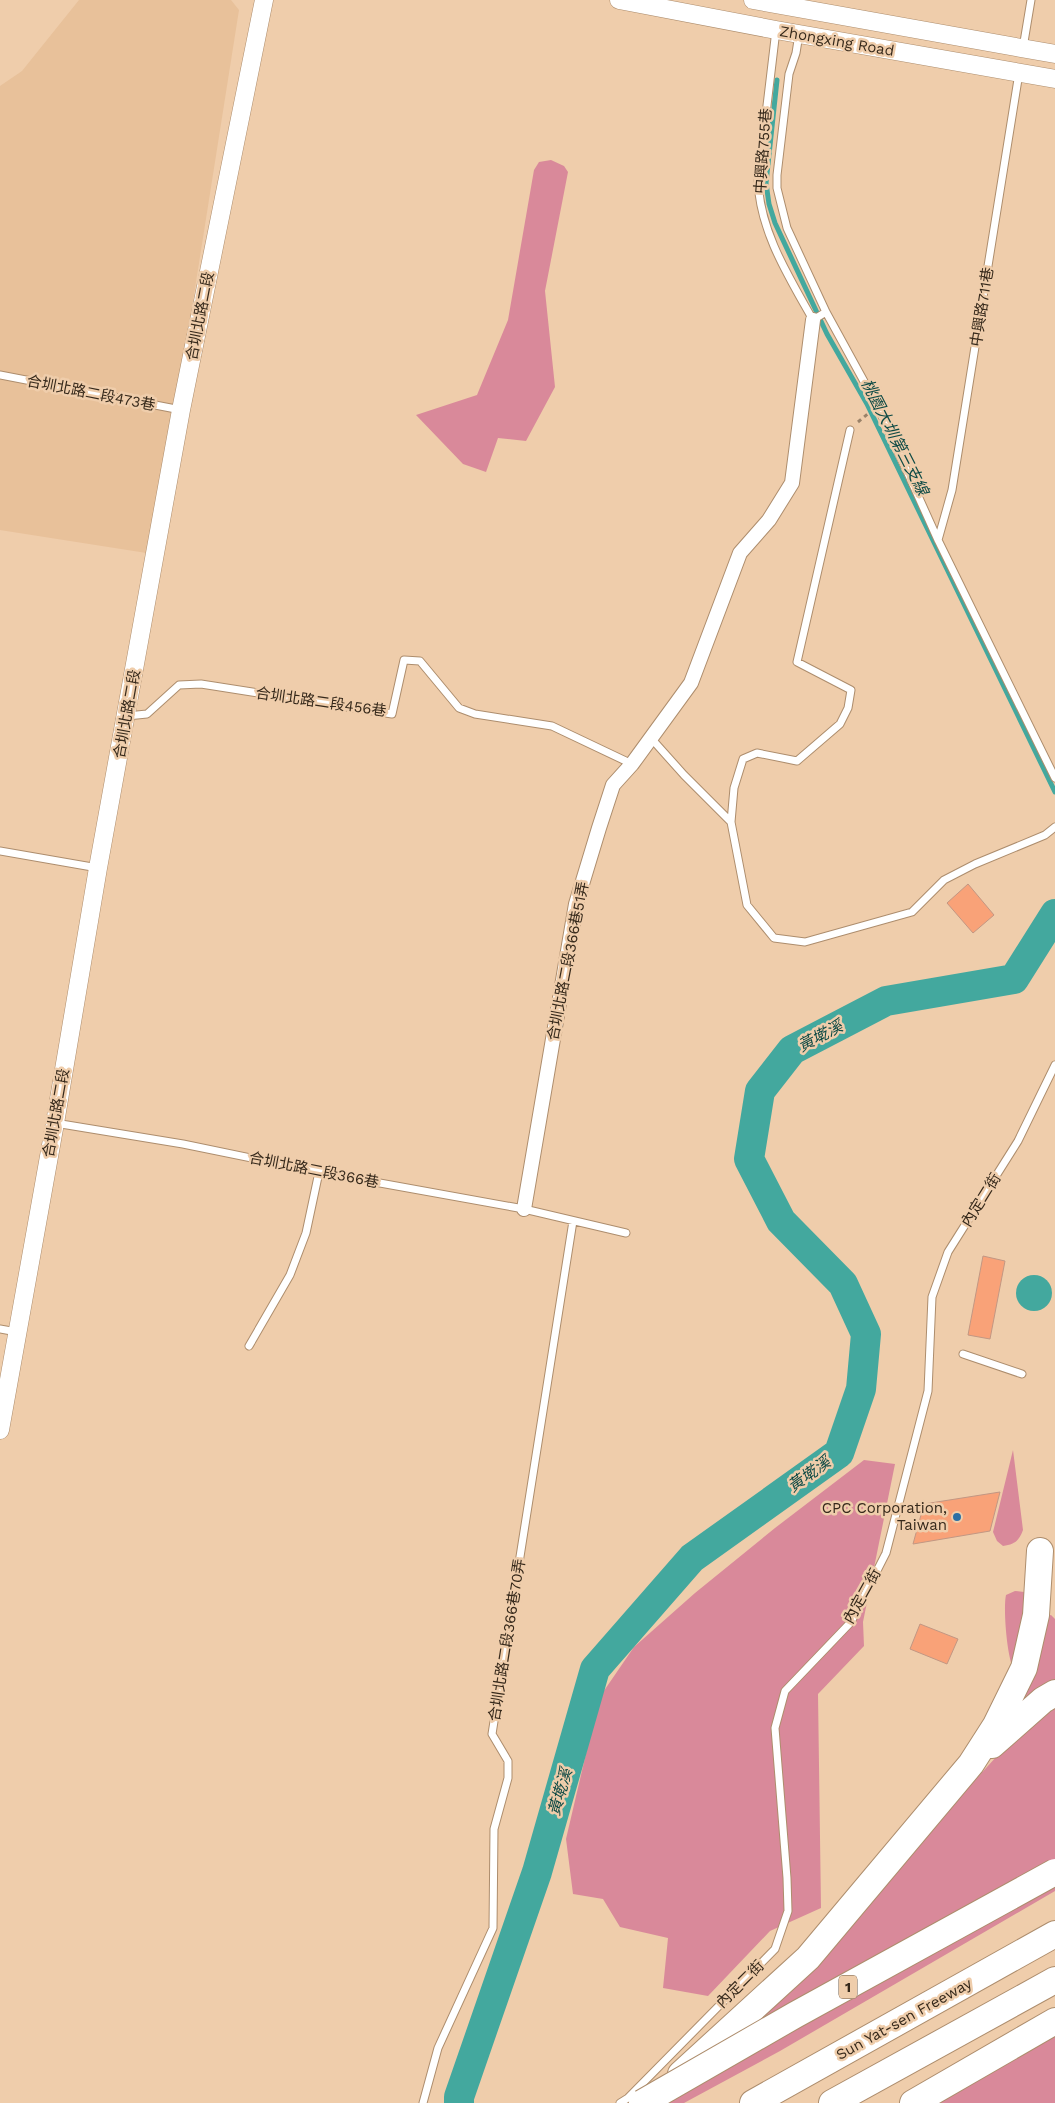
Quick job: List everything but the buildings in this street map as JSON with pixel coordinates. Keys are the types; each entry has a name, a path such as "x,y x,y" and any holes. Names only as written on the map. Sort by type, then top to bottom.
{"highway":[{"path":"650,2103 808,1958 971,1764 996,1725 1024,1668 1036,1615 1040,1551 1055,1598"},
{"path":"971,1764 1028,1713 1055,1693"},
{"name":"1","path":"642,2103 795,2015 1055,1872"},
{"name":"Sun Yat-sen Freeway","path":"752,2103 1055,1934"},
{"path":"832,2103 1055,1980"},
{"path":"913,2103 1055,2021"}],"street":[{"name":"合圳北路二段","path":"0,1430 98,868 181,410 264,0"},
{"name":"Zhongxing Road","path":"619,0 776,30 1055,79"},
{"name":"Zhongxing Road","path":"753,0 803,4 1055,54"},
{"path":"776,30 780,2"},
{"path":"799,34 803,4"},
{"path":"1019,72 1023,48"},
{"name":"合圳北路二段366巷51弄","path":"524,1208 576,904 613,785 632,764 650,736 691,683 740,553 769,520 792,484 813,320"}],"lane":[{"path":"1023,48 1031,0"},
{"name":"中興路755巷","path":"776,30 758,181 758,197 780,260 813,320"},
{"path":"799,34 796,53 788,74 777,188 788,228 826,312 878,408 938,540 1055,778"},
{"name":"中興路711巷","path":"938,540 952,490 1019,72"},
{"path":"813,320 826,312"},
{"name":"合圳北路二段473巷","path":"0,376 181,410"},
{"path":"850,430 796,662 851,690 848,708 840,724 797,761 757,753 743,759 734,788 731,822 747,905 774,938 805,942 912,912 944,880 975,864 1045,835 1055,827"},
{"name":"合圳北路二段456巷","path":"126,716 147,714 179,685 200,684 392,714 404,660 420,661 458,708 475,714 552,726 632,764"},
{"path":"650,736 684,775 731,822"},
{"path":"0,851 98,868"},
{"name":"內定二街","path":"620,2103 628,2098 775,1949 788,1911 775,1728 785,1691 851,1622 886,1553 928,1390 932,1297 948,1252 1018,1141 1055,1065"},
{"name":"合圳北路二段366巷","path":"55,1123 183,1144 319,1172 524,1208 573,1222 626,1233"},
{"path":"249,1346 290,1275 306,1234 319,1172"},
{"name":"合圳北路二段366巷70弄","path":"423,2103 438,2048 493,1928 494,1829 508,1778 508,1761 492,1734 573,1222"},
{"path":"0,1329 17,1332"},
{"path":"963,1354 1022,1374"}],"shaded area":[{"path":"79,0 231,0 239,10 153,554 0,530 0,86 22,71"},
{"path":"551,160 564,166 568,172 545,291 555,387 526,441 498,438 486,472 463,464 416,415 477,395 508,320 534,170 539,162"},
{"path":"1013,1450 1023,1530 1016,1541 1003,1546 997,1541 993,1532"},
{"path":"864,1460 895,1464 863,1622 864,1646 818,1694 821,1908 770,1931 708,1996 663,1988 668,1938 620,1927 603,1899 573,1894 566,1839 599,1698 634,1647 695,1593 775,1528"},
{"path":"1015,1591 1024,1592 1029,1599 1013,1668 1007,1643 1005,1602 1006,1595"},
{"path":"1051,1615 1055,1619 1055,1682 1027,1703 1024,1698 1037,1664 1046,1616"},
{"path":"1055,1699 1055,1891 780,2051 684,2103 660,2103 935,1824 1027,1723"},
{"path":"1055,2033 1055,2103 934,2103"}],"water":[{"path":"1034,1275 1041,1276 1047,1280 1051,1286 1051,1300 1047,1306 1041,1310 1034,1311 1027,1310 1021,1306 1017,1300 1016,1293 1017,1286 1021,1280 1027,1276"}],"waterway":[{"name":"桃園大圳第三支線","path":"777,80 766,183 769,204 775,223 827,334 867,404 1055,792"},
{"name":"黃墘溪","path":"459,2103 459,2097 537,1872 595,1669 692,1558 839,1453 861,1389 866,1334 843,1284 781,1221 749,1159 760,1091 792,1050 886,1001 1014,979 1055,914"}],"place":[{"name":"CPC Corporation, Taiwan","path":"957,1517"}]}
